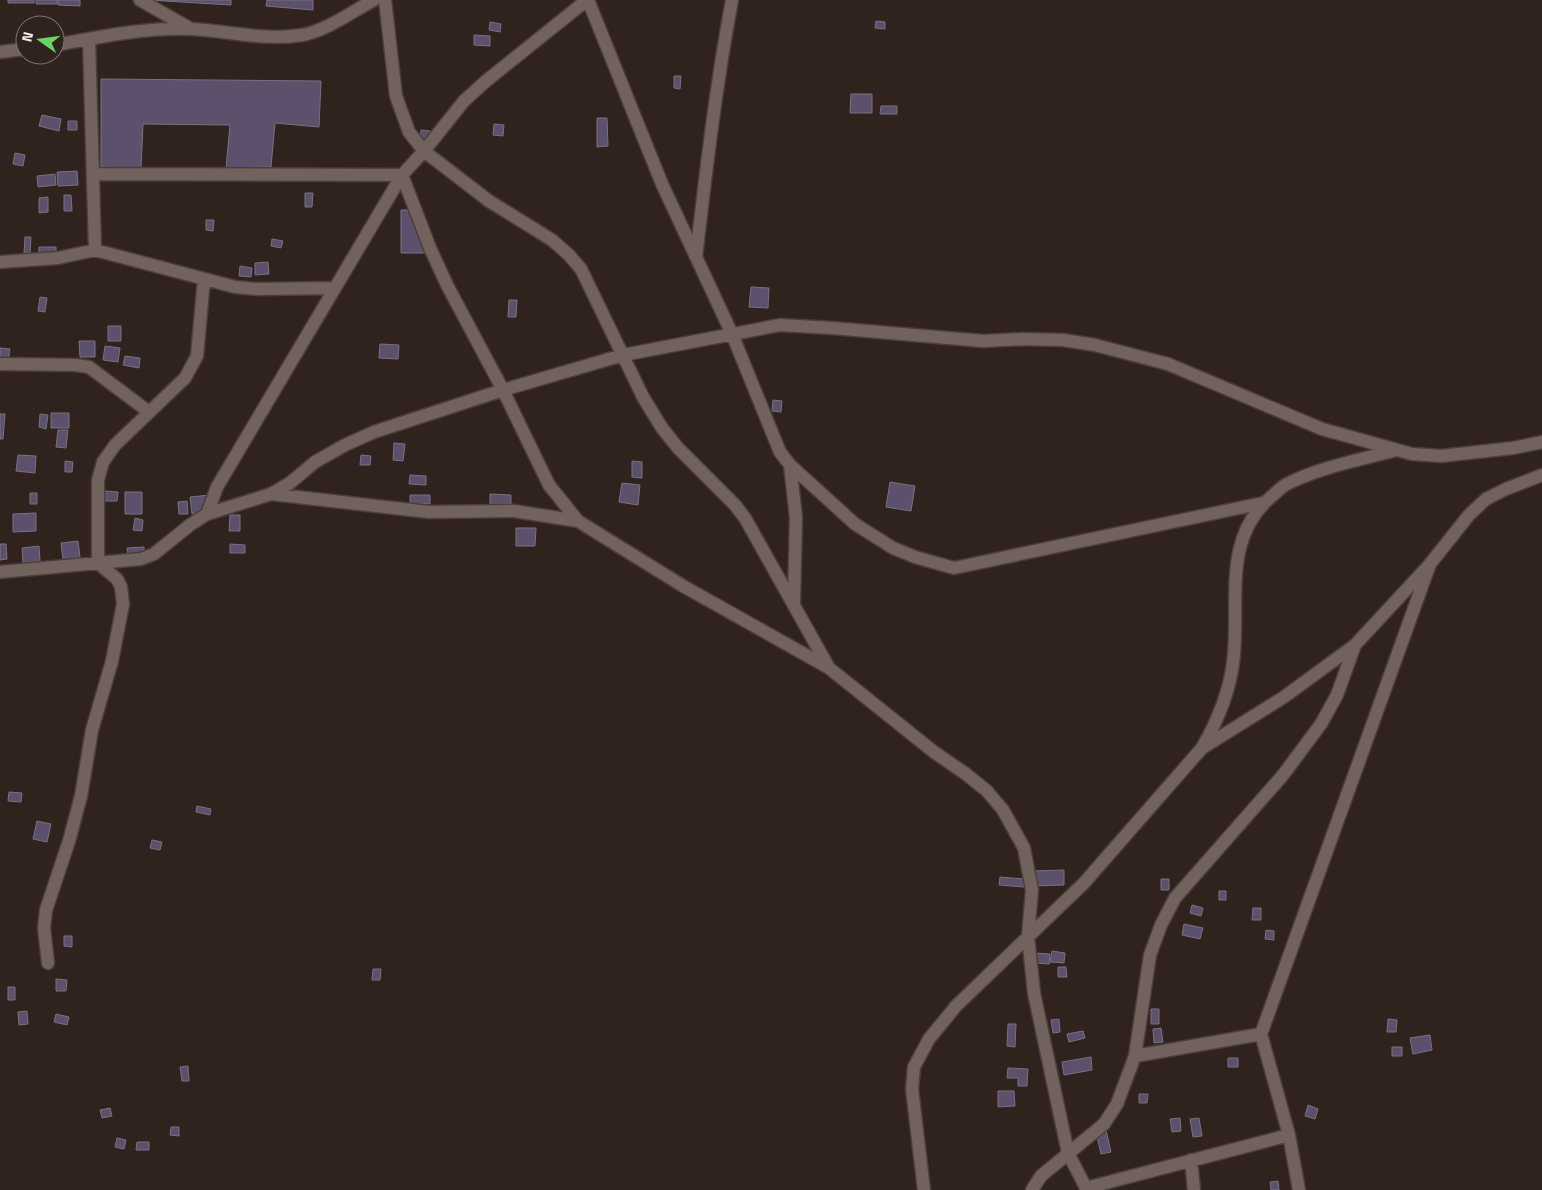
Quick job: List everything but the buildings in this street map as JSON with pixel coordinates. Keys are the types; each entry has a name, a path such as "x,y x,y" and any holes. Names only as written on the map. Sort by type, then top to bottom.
{"street":[{"path":"140,0 190,29"},
{"path":"65,43 143,30 190,29 282,37 304,35 324,27 374,0"},
{"path":"385,0 396,96 408,132 424,151 490,201 552,240 581,269 643,397 662,428 678,448 735,505 745,518 829,668"},
{"path":"207,514 217,487 402,175 464,101 486,81 588,0 658,175 732,334 780,452 790,465 855,524 893,548 915,557 954,568 1263,503"},
{"path":"696,257 716,96 732,0"},
{"path":"89,38 95,250"},
{"path":"0,52 15,50"},
{"path":"93,174 402,175"},
{"path":"402,175 446,285 503,390 549,485 578,521 683,586 829,668 934,752 987,791 1003,810 1024,848 1032,890 1028,936 1034,993 1068,1153 1086,1189 1289,1135"},
{"path":"0,262 58,258 95,250 235,287 257,290 334,288"},
{"path":"48,963 44,928 46,910 69,841 81,796 92,730 112,661 123,604 121,587 117,579 98,563 98,480 103,462 115,445 185,378 197,356 204,279"},
{"path":"0,572 141,559 154,554 207,514 271,494 290,483 315,462 367,435 503,390 623,355 780,325 983,341 1063,340 1096,345 1168,364 1322,429 1412,454 1441,456 1513,448 1542,442"},
{"path":"0,364 76,365 90,368 149,412"},
{"path":"926,1187 912,1089 914,1067 929,1039 956,1006 1084,883 1202,748 1213,729 1223,703 1233,664 1236,562 1241,540 1249,522 1263,503 1285,484 1314,472 1396,450"},
{"path":"790,465 796,517 794,604"},
{"path":"1202,748 1284,697 1356,645 1430,564 1469,515 1486,499 1542,475"},
{"path":"271,494 428,512 514,511 578,521"},
{"path":"1299,1190 1289,1135 1261,1034 1430,564"},
{"path":"1032,1190 1041,1176 1104,1124 1117,1104 1135,1056 1150,955 1160,925 1175,898 1283,775 1321,724 1337,695 1356,645"},
{"path":"1135,1056 1261,1034"},
{"path":"1191,1160 1194,1190"}]}
